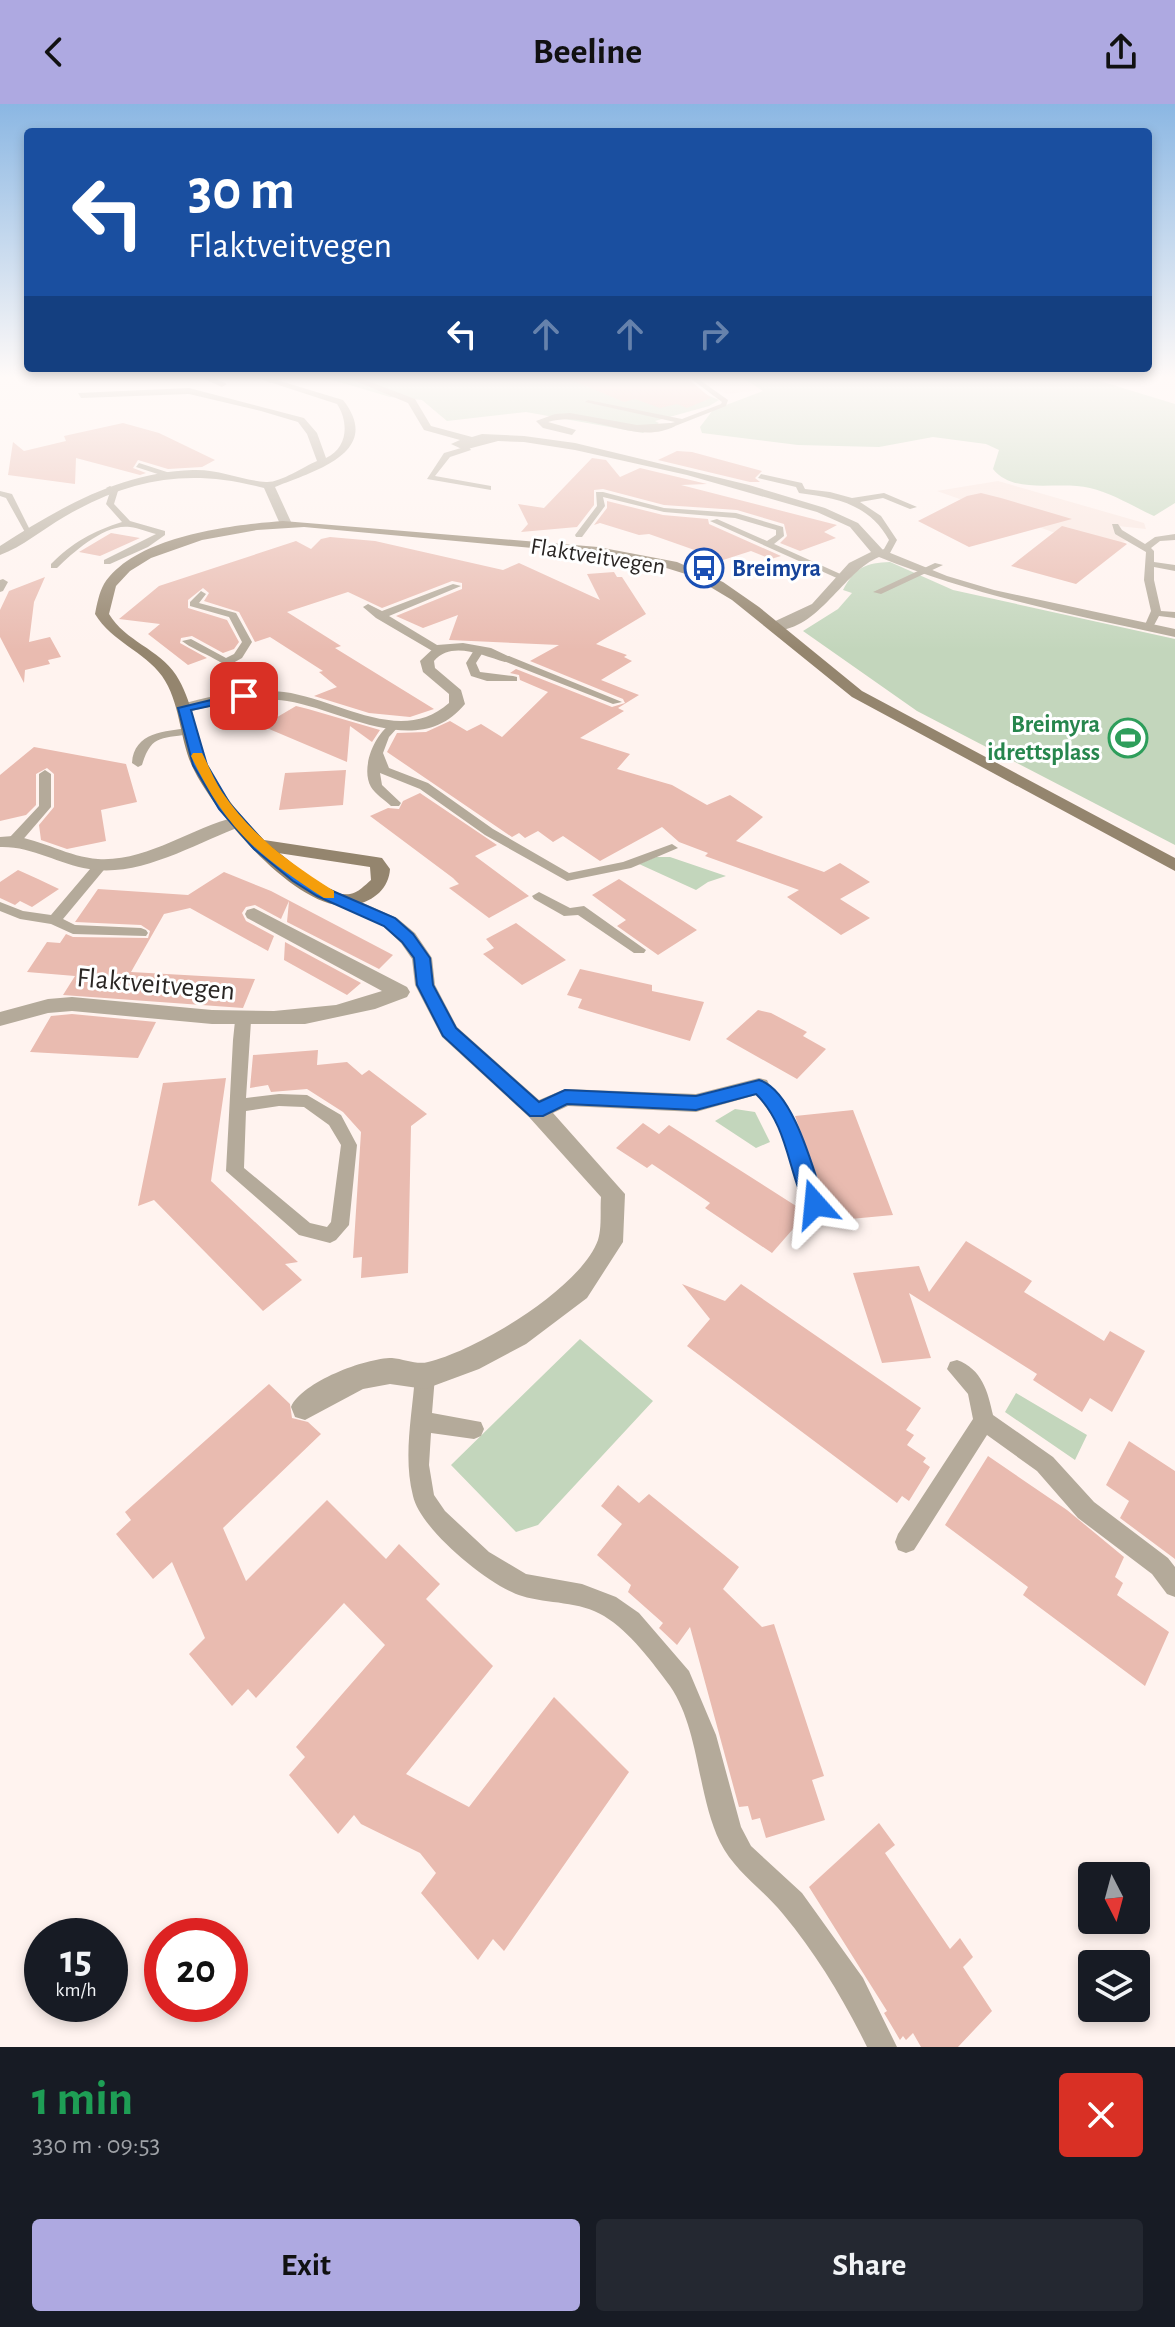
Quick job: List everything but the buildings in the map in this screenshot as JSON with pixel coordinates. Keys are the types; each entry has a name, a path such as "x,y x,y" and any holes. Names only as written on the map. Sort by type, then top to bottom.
{"main road":[{"name":"Flaktveitvegen","path":"345,901 298,878 236,822 200,765 180,693 167,671 109,627 102,614 111,584 133,565 164,549 220,532 286,524 444,536 623,555 666,565 717,584 774,627 822,670 857,694 1175,865"},
{"path":"259,845 376,862 381,869 380,881 362,896 345,901"}],"street":[{"path":"0,551 110,488 167,475 223,475 269,486 312,469"},
{"path":"667,469 821,510 854,525 879,553 923,571 992,593 1175,633"},
{"path":"269,486 286,524"},
{"path":"774,627 814,608 827,597 850,565 879,553"},
{"path":"184,708 244,696 297,698 393,726 427,723 443,717 457,704 456,693 428,669 428,658 438,650 461,647 480,649 505,658"},
{"path":"8,841 101,865 154,852 236,822"},
{"name":"Flaktveitvegen","path":"305,1407 337,1386 363,1376 390,1371 425,1376 469,1360 516,1335 578,1290 610,1242 613,1194 537,1111 449,1032 425,985 422,958 408,938 390,922 345,901"},
{"path":"254,914 400,992"},
{"name":"Flaktveitvegen","path":"0,1019 50,1006 99,1007 243,1021 306,1018 362,1008 425,985"},
{"path":"537,1111 565,1097 696,1103 759,1086"}],"lane":[{"path":"149,469 167,475"},
{"path":"436,469 430,477 488,488"},
{"path":"761,476 799,485 802,491 851,501 874,513 886,524 893,540 887,551 879,553"},
{"path":"107,562 155,541 162,533 127,523 110,504 114,491 110,488"},
{"path":"0,493 9,496 29,532"},
{"path":"579,535 602,504 599,494 664,510 736,516 780,529 780,536 769,543"},
{"path":"851,501 884,495 913,507"},
{"path":"714,521 842,577"},
{"path":"54,566 69,551 98,532 127,523"},
{"path":"1115,526 1125,537 1147,547"},
{"path":"1147,547 1158,539 1175,537"},
{"path":"1147,547 1155,613 1149,627"},
{"path":"1150,564 1175,568"},
{"path":"878,592 938,565"},
{"path":"379,616 456,586"},
{"path":"201,594 193,604 233,615 247,642 238,656 226,662"},
{"path":"368,607 438,650"},
{"path":"1155,613 1175,615"},
{"path":"187,641 226,662 238,673 245,686 244,696"},
{"path":"480,649 471,663 475,674 487,678 513,679"},
{"path":"505,658 617,702"},
{"path":"393,726 384,736 373,765 376,786 395,803"},
{"path":"138,763 138,751 146,741 190,731"},
{"path":"377,753 385,771 424,786 500,839 567,877 626,865 672,848"},
{"path":"8,841 45,807 45,774"},
{"path":"54,920 101,865"},
{"path":"539,896 569,913 579,909 639,950"},
{"path":"2,908 20,915 54,920 73,929 141,933"},
{"path":"240,1105 279,1100 307,1101 335,1120 349,1145 340,1225 330,1235 305,1230 235,1171 240,1105 238,1068 243,1021"},
{"path":"759,1086 773,1100 791,1135 815,1204"},
{"path":"957,1369 977,1389 984,1421 1045,1464 1086,1510 1160,1566 1175,1586"},
{"path":"425,1376 418,1465 424,1499 437,1519 481,1560 522,1585 582,1596 608,1605 631,1621 680,1680 703,1735 729,1832 742,1855 792,1903 844,1976 882,2047"},
{"path":"906,1542 984,1421"},
{"path":"422,1422 474,1429"}],"shaded area":[{"path":"998,481 1144,523 1146,529 1118,526 1114,534 1132,540 1095,547 937,491"}],"green space":[{"path":"993,469 1175,469 1175,503 1154,516 1090,488 1025,485 1002,477"},
{"path":"890,562 953,590 1175,639 1175,845 917,711 803,631 838,609 852,593 843,590 857,571 868,565"},
{"path":"656,857 670,857 726,876 696,890 639,864"},
{"path":"735,1109 755,1112 770,1142 756,1148 715,1121"},
{"path":"580,1339 653,1401 538,1525 516,1532 451,1465"},
{"path":"1016,1393 1087,1435 1075,1460 1005,1412"}],"slow traffic":[{"path":"197,756 236,822 298,878 329,895"}],"place":[{"name":"Breimyra","path":"704,568"},
{"name":"Breimyra idrettsplass","path":"1128,738"}],"route":[{"path":"244,696 184,708 200,765 224,806 259,845 298,878 390,922 408,938 422,958 425,985 449,1032 537,1111 565,1097 696,1103 759,1086 773,1100 791,1135 815,1204"}]}
